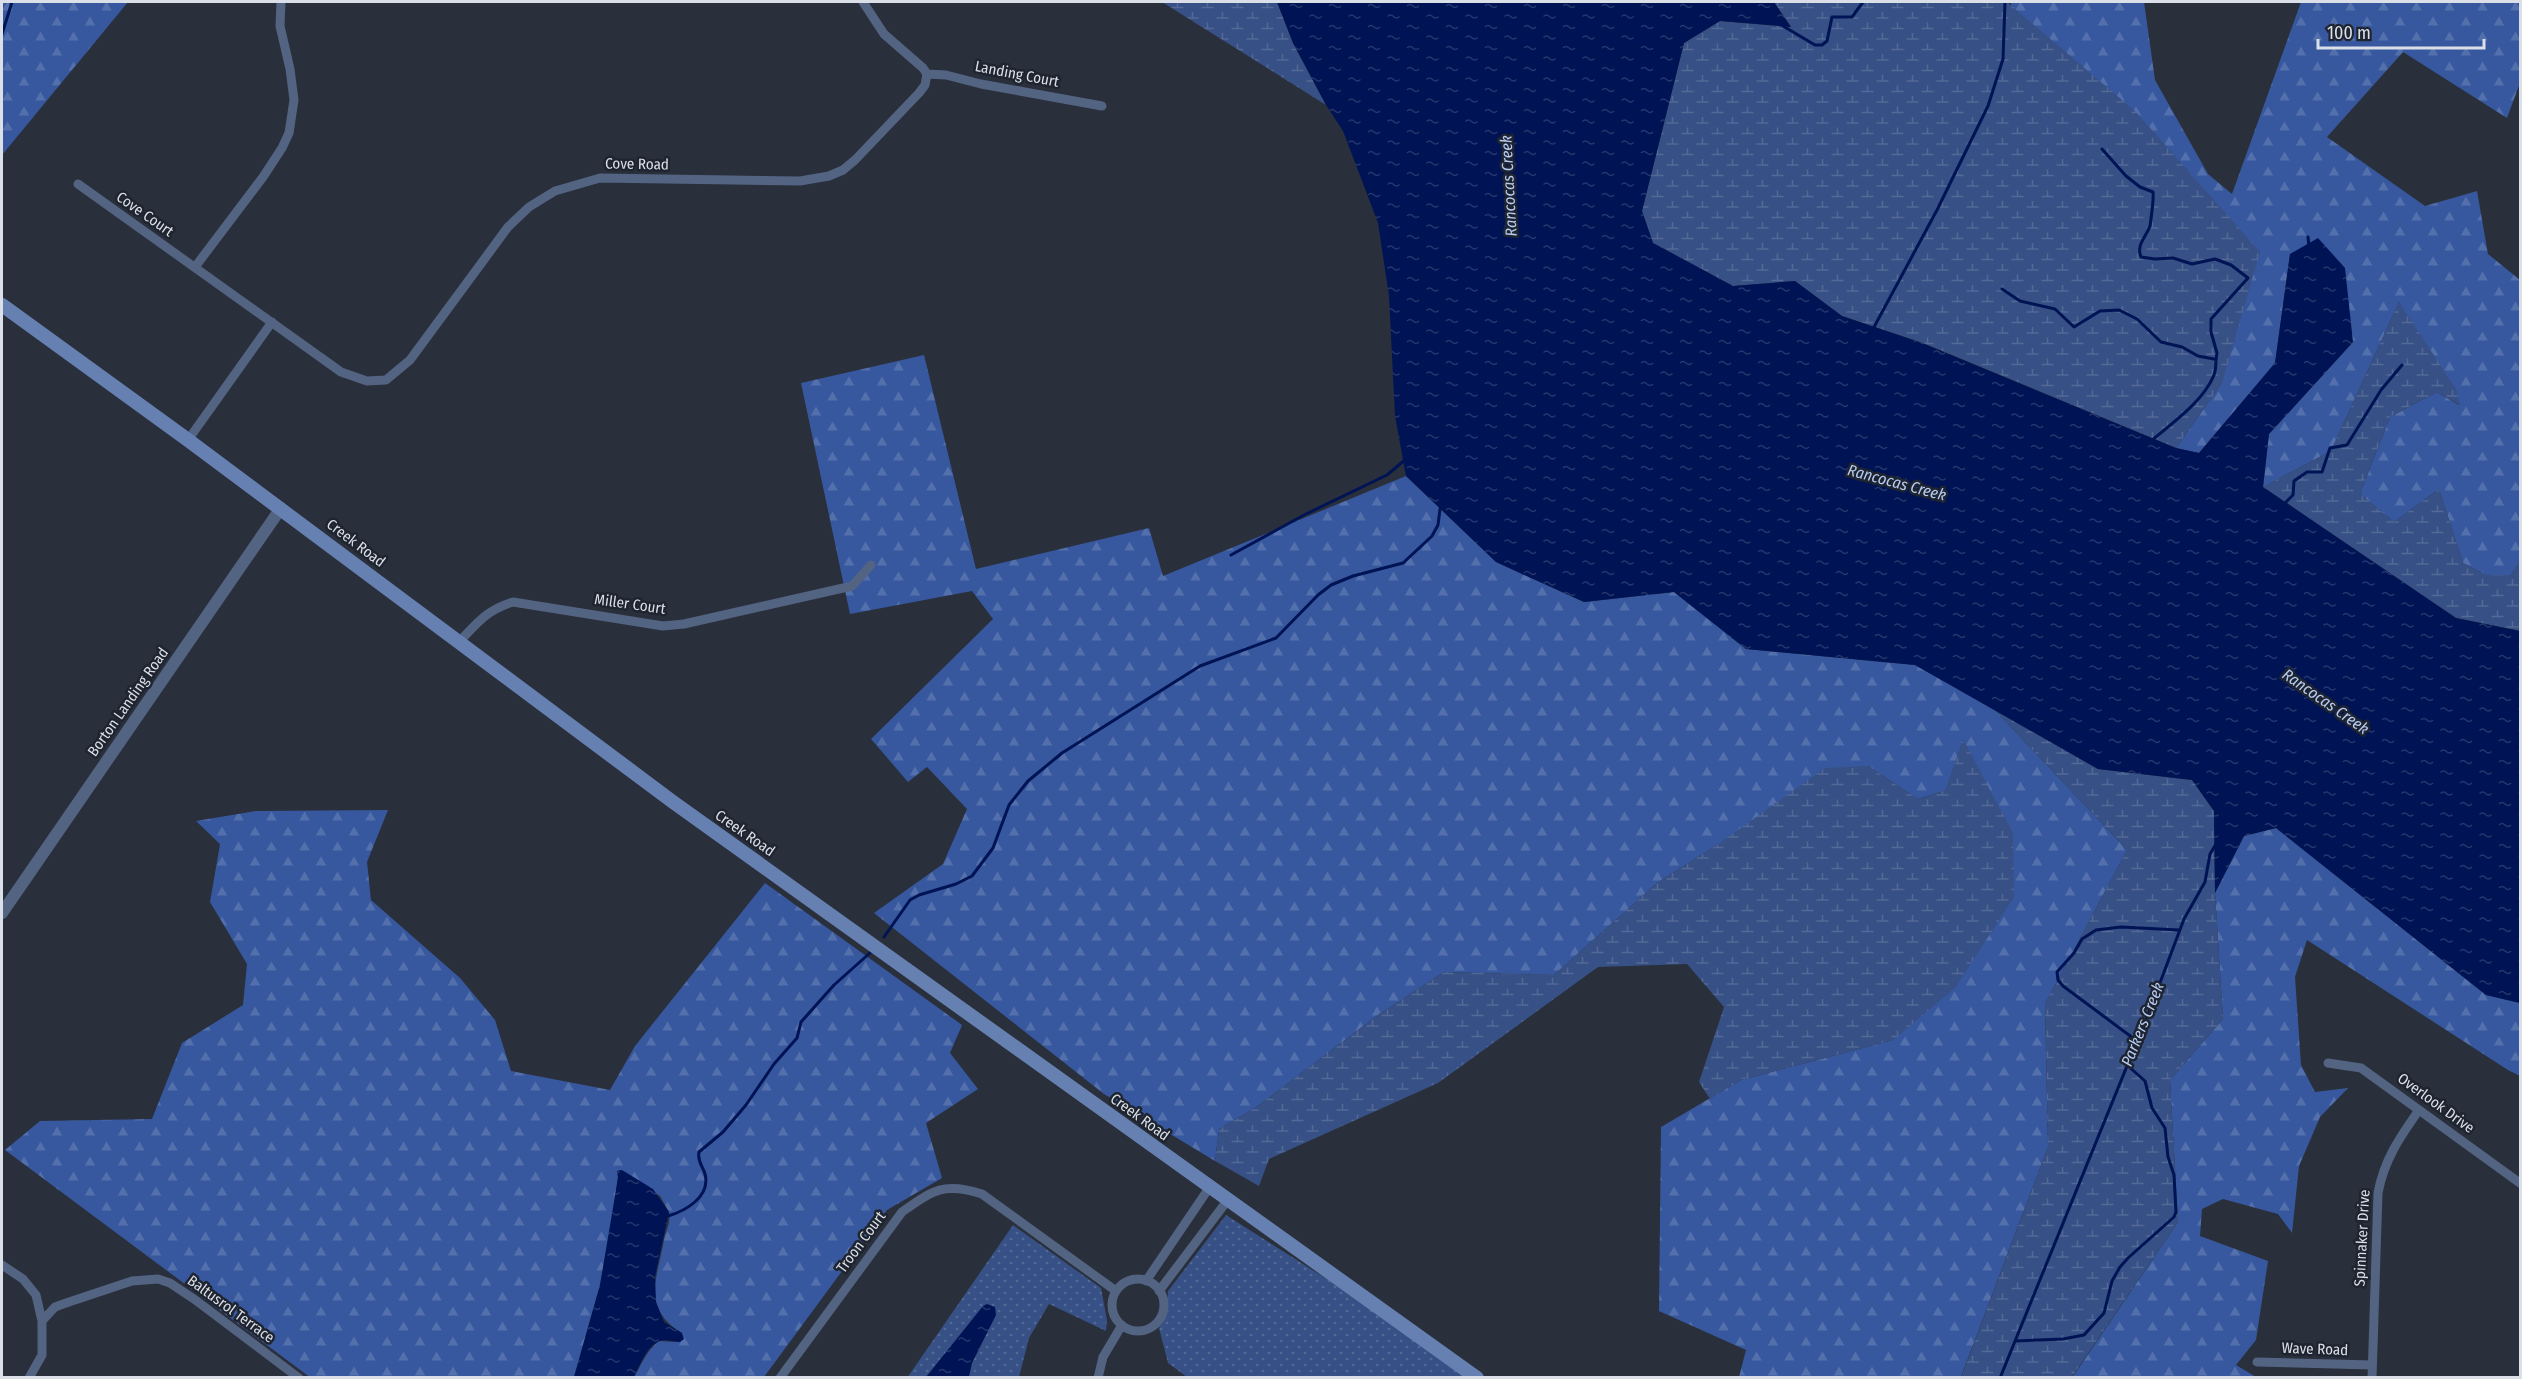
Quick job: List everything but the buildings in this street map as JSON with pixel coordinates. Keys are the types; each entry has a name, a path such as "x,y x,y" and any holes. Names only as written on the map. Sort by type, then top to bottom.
{"main road":[{"name":"Creek Road","path":"2,305 281,508 673,802 892,957 1227,1201 1477,1377"}],"street":[{"path":"195,267 262,177 289,133 294,100 290,69 280,26 281,2"},
{"path":"863,2 884,34 927,74"},
{"name":"Cove Road","path":"195,267 341,372 367,381 386,380 410,360 508,227 529,207 555,191 600,178 800,181 829,176 855,160 909,104 925,86 927,74"},
{"name":"Landing Court","path":"927,74 946,75 981,84 1102,106"},
{"name":"Cove Court","path":"78,184 195,267"},
{"path":"188,440 272,322"},
{"name":"Borton Landing Road","path":"2,913 281,508"},
{"name":"Miller Court","path":"459,641 485,614 496,607 513,602 663,626 684,624 852,586 871,565"},
{"name":"Overlook Drive","path":"2328,1063 2361,1068 2520,1183"},
{"name":"Spinnaker Drive","path":"2372,1377 2378,1193 2381,1175 2393,1148 2419,1110"},
{"name":"Troon Court","path":"780,1377 902,1212 930,1192 963,1188 982,1194 1116,1292"},
{"path":"1146,1281 1209,1188"},
{"path":"1160,1291 1227,1201"},
{"path":"2,1265 23,1279 36,1295 42,1321 42,1355 29,1377"},
{"name":"Baltusrol Terrace","path":"42,1321 55,1307 66,1303 132,1281 158,1279 170,1282 299,1377"},
{"path":"1137,1279 1146,1281 1160,1291 1163,1308 1155,1323 1139,1330 1122,1325 1114,1314 1112,1307 1116,1292 1127,1281 1137,1279"},
{"path":"1098,1377 1103,1357 1122,1325"},
{"name":"Wave Road","path":"2258,1362 2372,1365"}],"green space":[{"path":"2,2 128,2 2,155"},
{"path":"1162,2 1277,2 1293,43 1326,105"},
{"path":"1774,2 2007,2 2136,112 2260,252 2222,383 2176,448 1923,343 1842,316 1795,281 1733,286 1653,243 1642,211 1684,43 1720,21 1791,27"},
{"path":"2011,2 2144,2 2155,80 2208,174 2232,194 2301,2 2520,2 2520,83 2507,118 2403,52 2327,137 2425,206 2477,191 2488,254 2520,280 2520,561 2511,575 2486,575 2463,563 2439,489 2394,522 2360,494 2390,417 2437,392 2459,405 2399,302 2331,451 2263,487 2269,434 2353,342 2290,254 2275,363 2199,453 2176,448 2222,383 2011,6"},
{"path":"2399,302 2456,389 2460,405 2437,392 2390,417 2360,494 2394,522 2439,489 2463,563 2486,575 2511,575 2520,561 2520,631 2456,618 2263,487 2331,451"},
{"path":"924,355 976,569 1149,528 1163,576 1406,476 1496,562 1584,602 1674,592 1746,649 1915,665 1994,709 2127,850 2045,1004 2048,1147 1961,1377 1739,1377 1746,1350 1659,1311 1661,1127 1741,1080 1893,1040 1963,740 1946,790 1918,799 1868,766 1717,845 1657,883 1554,975 1444,972 1378,1015 1255,1108 1219,1129 1215,1161 1104,1094 874,913 943,864 967,809 927,767 908,782 871,739 993,619 972,591 850,614 801,383"},
{"path":"1994,709 2098,769 2192,780 2214,811 2215,893 2223,1019 2170,1080 2178,1222 2072,1377 1961,1378 2048,1147 2045,1004 2127,850"},
{"path":"1963,739 2013,833 2014,897 1955,988 1893,1040 1741,1080 1710,1099 1699,1082 1724,1007 1687,964 1598,967 1438,1083 1269,1159 1259,1186 1215,1161 1219,1129 1255,1108 1378,1015 1444,972 1554,975 1657,883 1717,845 1825,768 1868,766 1918,799 1946,790"},
{"path":"388,810 367,862 371,900 460,978 495,1020 511,1071 610,1090 635,1046 765,883 962,1025 950,1053 978,1089 926,1123 942,1178 887,1210 764,1377 634,1377 647,1353 659,1341 676,1342 682,1333 669,1323 656,1303 656,1280 669,1223 669,1212 660,1196 619,1170 600,1285 574,1377 311,1378 5,1150 40,1121 152,1119 182,1043 243,1005 247,964 210,902 220,844 196,821 256,811"},
{"path":"2276,828 2486,995 2520,1003 2520,1076 2307,940 2295,977 2301,1065 2315,1092 2348,1088 2320,1117 2299,1166 2292,1233 2278,1214 2223,1199 2202,1209 2200,1236 2268,1261 2256,1340 2236,1365 2256,1377 2072,1378 2178,1222 2170,1080 2223,1019 2215,893 2244,836"},
{"path":"1226,1215 1437,1349 1475,1377 1187,1377 1168,1363 1159,1328 1166,1315 1168,1291"},
{"path":"1013,1225 1101,1288 1107,1320 1106,1331 1049,1304 1029,1338 1019,1377 907,1378"}],"water":[{"name":"Rancocas Creek","path":"1277,2 1774,2 1791,27 1720,21 1684,43 1642,211 1653,243 1733,286 1795,281 1842,316 1922,343 2176,448 2199,453 2275,363 2290,254 2318,238 2345,268 2353,342 2269,434 2263,487 2456,618 2520,631 2520,1003 2486,995 2276,828 2244,836 2215,893 2214,811 2192,780 2098,769 1915,665 1746,649 1674,592 1584,602 1496,562 1406,476 1395,416 1389,296 1378,223 1343,131 1326,105 1293,43"},
{"path":"622,1170 653,1189 669,1212 655,1277 656,1302 664,1322 682,1333 684,1339 680,1342 664,1340 651,1347 634,1377 574,1377 600,1285 618,1178 617,1171"},
{"path":"987,1304 995,1307 996,1315 972,1363 969,1377 926,1377 983,1306"}],"waterway":[{"path":"2,34 12,2"},
{"path":"1783,26 1815,45 1822,45 1827,41 1832,17 1852,17 1863,2"},
{"path":"1873,329 1937,210 1988,106 2003,59 2005,2"},
{"path":"2102,149 2126,176 2140,187 2153,192 2150,226 2141,245 2141,257 2173,258 2192,264 2215,259 2231,265 2248,278 2211,319 2211,332 2217,353 2215,372 2209,385 2195,403 2151,441"},
{"path":"2308,237 2309,247"},
{"path":"2002,289 2020,301 2055,309 2074,327 2100,311 2119,310 2137,319 2161,342 2182,347 2198,356 2214,359"},
{"path":"2285,503 2293,495 2294,481 2307,472 2322,472 2330,448 2347,445 2381,390 2402,365"},
{"path":"1231,555 1304,515 1387,475 1406,459"},
{"path":"884,937 910,900 972,876 993,848 1009,805 1028,781 1062,753 1200,666 1276,638 1318,595 1331,585 1353,576 1403,563 1432,536 1438,525 1440,509 1444,508"},
{"name":"Parkers Creek","path":"2000,1378 2149,1012 2184,919 2205,882 2210,854 2216,844"},
{"path":"2137,1041 2063,986 2058,980 2057,972 2074,953 2082,939 2096,930 2121,927 2179,930"},
{"path":"668,1216 689,1207 704,1190 705,1174 699,1161 699,1152 723,1132 746,1105 774,1064 797,1038 801,1022 834,985 871,952"},
{"path":"2015,1341 2063,1339 2084,1335 2104,1313 2112,1281 2120,1267 2174,1217 2176,1212 2174,1175 2168,1157 2165,1128 2152,1108 2145,1081 2127,1065"}]}
